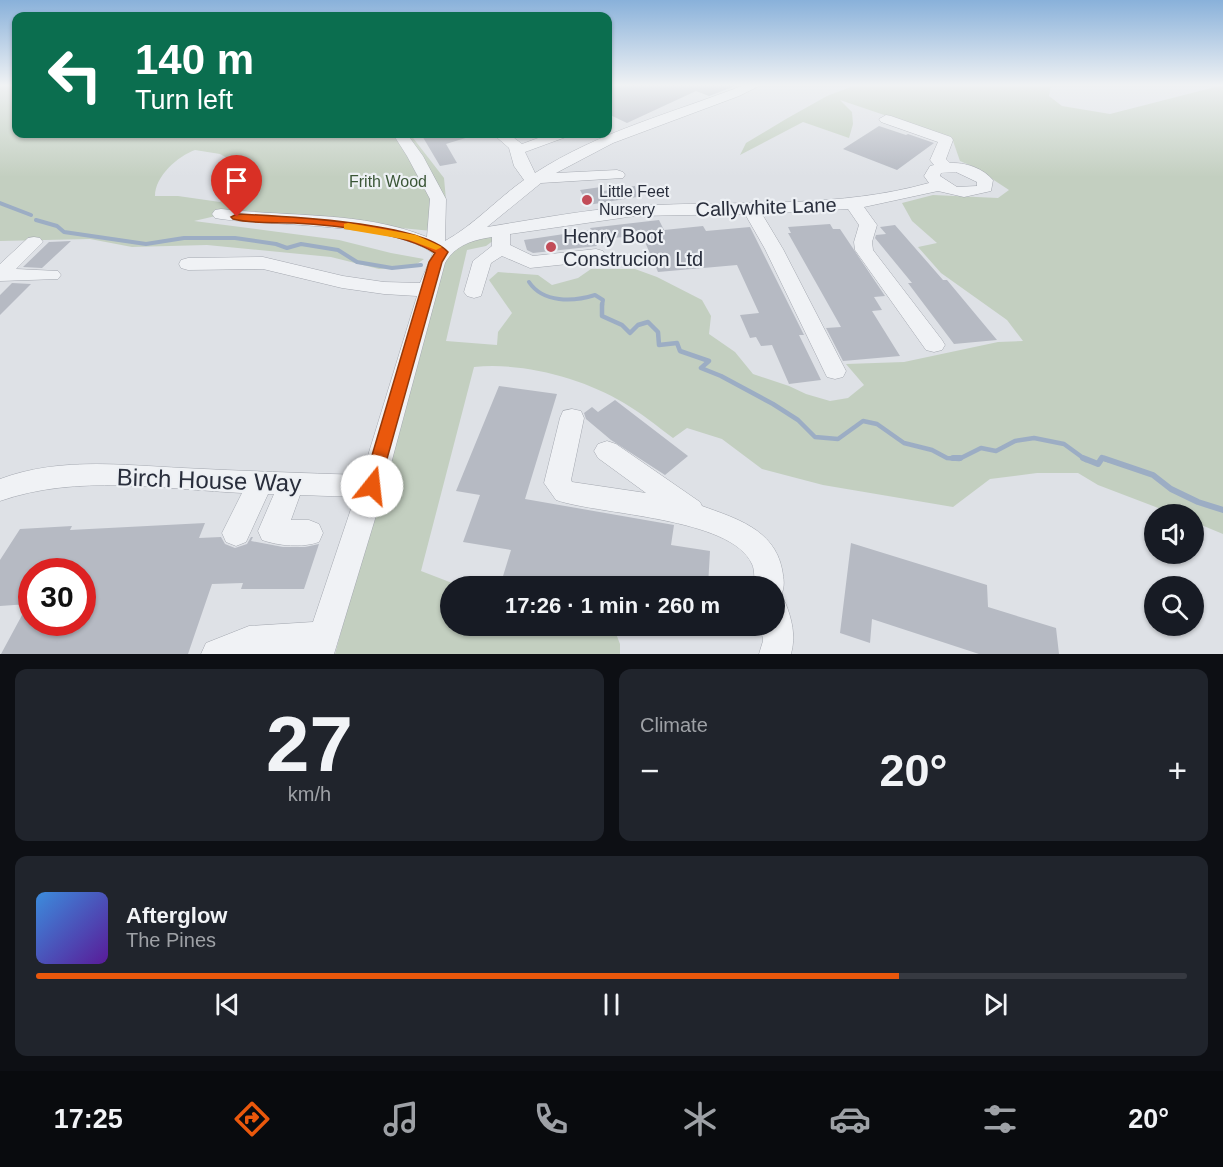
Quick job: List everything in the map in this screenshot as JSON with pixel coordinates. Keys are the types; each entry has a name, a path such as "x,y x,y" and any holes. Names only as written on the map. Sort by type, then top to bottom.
{"street":[{"path":"468,236 511,196 536,179 586,150 673,116"},
{"name":"Callywhite Lane","path":"440,249 468,236 501,239 628,212 751,210 853,204 924,191 943,176 938,156 946,140 886,119"},
{"path":"217,654 249,642 320,646 372,486 440,249 438,199 403,138"},
{"path":"505,138 516,146 522,166 536,179 617,175"},
{"path":"518,150 550,138"},
{"path":"853,204 868,225 863,242 864,250 934,345"},
{"path":"751,210 774,249 835,371"},
{"path":"221,214 253,219 304,220 380,231 411,237 440,249"},
{"path":"474,292 482,261 501,239 530,262 596,255"},
{"path":"2,277 34,242"},
{"path":"188,264 263,263 342,282 384,288 428,290"},
{"path":"2,277 51,275"},
{"path":"572,418 557,483 565,492 698,515"},
{"path":"607,451 698,515 750,538 765,557 768,576"},
{"name":"Birch House Way","path":"0,490 13,483 47,477 372,486"},
{"path":"236,533 260,482"},
{"path":"292,483 272,531 309,533"},
{"path":"775,654 778,636"}],"green space":[{"name":"Frith Wood","path":"0,116 12,116 12,138 413,138 444,178 446,200 435,209 432,231 233,212 194,221 339,240 424,259 414,266 379,269 331,257 207,245 132,247 90,239 0,241","holes":["195,150 220,154 236,163 235,178 220,202 178,196 155,196 163,174 175,162"]},
{"path":"792,116 852,116 853,124 849,138 803,122 740,155 746,143"},
{"path":"886,116 1223,116 1223,534 1204,526 1204,504 1148,504 1098,485 1078,473 1037,473 990,479 953,507 823,485 762,469 722,439 687,428 673,438 624,403 571,379 512,367 474,367 421,571 440,578 440,636 617,636 620,654 335,654 442,261 465,239 492,234 494,240 486,246 467,250 446,341 497,345 498,332 512,313 489,280 498,272 538,275 552,285 578,278 591,269 635,269 657,277 702,300 711,316 709,334 735,352 753,374 830,401 848,398 864,385 846,364 904,362 998,342 1023,341 1007,320 941,273 918,247 937,243 912,221 902,203 933,195 998,198 1009,190 974,167 960,161 952,138"}],"building":[{"path":"612,116 643,116 627,123"},
{"path":"879,126 934,143 897,170 843,149"},
{"path":"423,138 466,138 446,144 457,163 440,166"},
{"name":"Little Feet Nursery","path":"635,186 637,197 588,205 580,190 601,187 603,191"},
{"path":"659,220 664,230 703,226 706,231 750,227 804,335 799,335 821,380 789,384 772,345 761,346 756,337 750,338 740,315 759,313 737,265 658,272 642,235 595,240 597,246 533,253 527,250 524,240 591,230 590,228"},
{"path":"830,224 833,229 840,229 885,296 874,297 882,310 872,311 900,356 843,361 826,328 841,327 788,233 791,233 788,227"},
{"path":"895,225 943,280 947,280 997,340 954,344 908,283 912,283 875,238 876,235 886,234 880,227"},
{"path":"71,241 42,268 23,267 49,242"},
{"path":"12,283 31,284 0,315 0,295"},
{"path":"499,386 557,394 525,499 674,525 671,545 710,551 709,576 503,576 511,550 463,542 480,495 456,491"},
{"path":"615,400 688,456 665,475 611,440 586,419 584,413 592,407 598,412"},
{"path":"205,523 199,538 221,537 225,544 235,548 247,544 251,537 253,537 251,541 283,547 305,547 319,544 304,589 241,589 243,583 212,584 188,654 1,654 18,623 18,636 96,636 96,558 18,558 18,605 0,606 0,560 20,529 72,526 70,530"},
{"path":"851,543 987,585 988,607 1056,628 1059,654 979,654 872,619 870,643 840,633"}],"waterway":[{"path":"0,203 31,215"},
{"path":"36,220 57,226 64,232 146,244 184,238 235,238 276,244 287,248 301,244 338,250 357,262 392,268 421,265"},
{"path":"529,282 542,294 559,299 568,300 595,295 603,300 602,306"},
{"path":"602,306 602,316 622,325 630,333 638,325 648,322 658,332 659,345 677,343 680,351 709,361 701,368 773,404 798,420 815,437 838,439 863,421 877,424 904,443 932,450 947,458 959,459 981,448 996,451 1015,441 1034,438 1064,444 1084,458"},
{"path":"953,458 960,458"},
{"path":"1084,458 1098,464 1102,458"},
{"path":"1102,458 1108,460"},
{"path":"1103,458 1153,475 1171,489 1198,502 1223,510"}],"slow traffic":[{"path":"348,226 411,237 436,247"}],"place":[{"name":"Little Feet Nursery","path":"587,200"},
{"name":"Henry Boot Construcion Ltd","path":"551,247"}],"route":[{"path":"237,217 304,220 380,231 411,237 437,247 442,252 436,262 372,486"}]}
